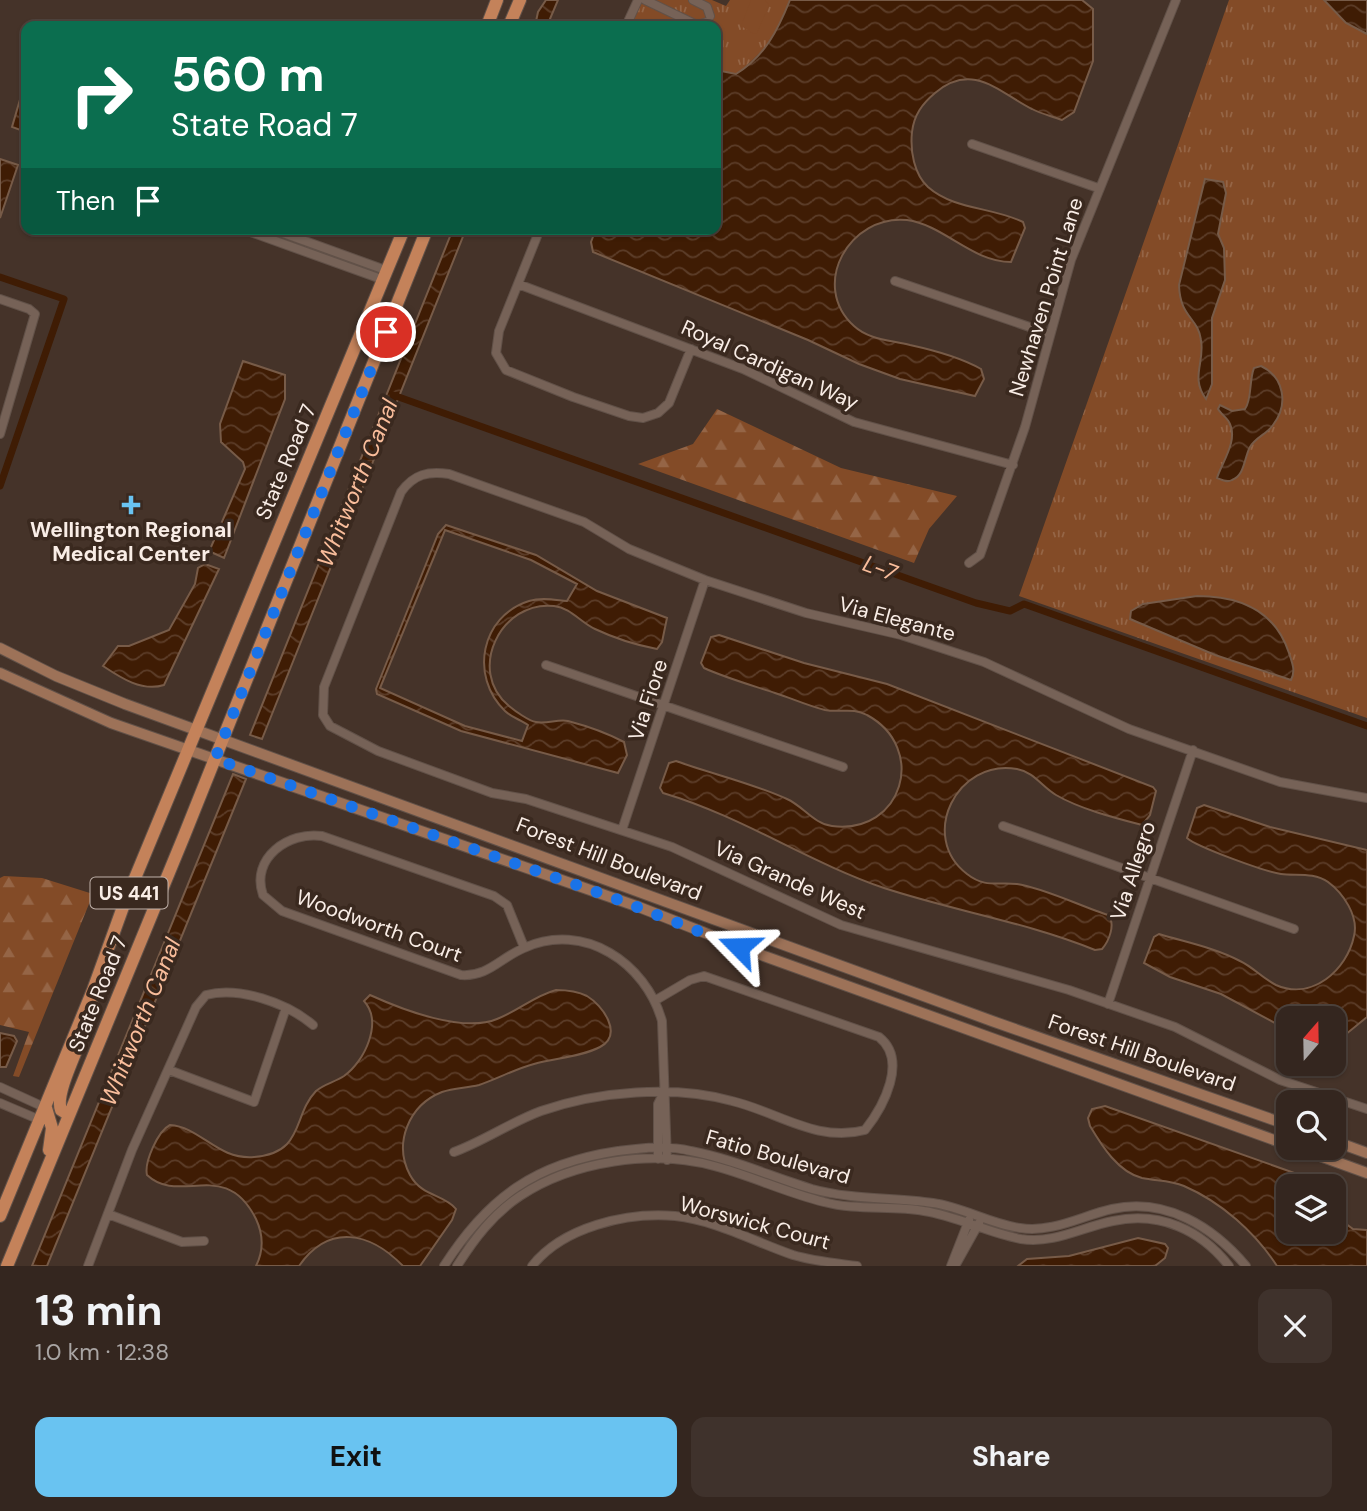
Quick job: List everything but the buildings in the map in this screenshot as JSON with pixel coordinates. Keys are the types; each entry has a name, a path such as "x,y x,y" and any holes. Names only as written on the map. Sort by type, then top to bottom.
{"main road":[{"path":"488,21 497,0"},
{"path":"511,21 518,0"},
{"name":"State Road 7","path":"0,1216 93,990 123,907 402,235"},
{"path":"409,235 405,254 412,266"},
{"name":"State Road 7","path":"7,1266 215,759 425,235"},
{"path":"386,276 395,283 396,293 386,332"},
{"name":"Forest Hill Boulevard","path":"0,649 68,681 223,739 979,1017 1276,1121"},
{"name":"Forest Hill Boulevard","path":"0,673 76,709 188,750 626,903 764,956 1276,1140"},
{"path":"69,1115 61,1110 60,1095 90,1023 93,990"},
{"path":"42,1181 51,1139 46,1108"},
{"path":"1346,1145 1367,1153"},
{"path":"1331,1160 1367,1173"}],"street":[{"path":"628,21 638,0"},
{"path":"645,0 658,3 691,21"},
{"path":"693,0 709,9 709,19 705,21"},
{"name":"Newhaven Point Lane","path":"969,563 980,555 1013,465 1071,260 1176,0"},
{"path":"972,144 1098,188"},
{"path":"262,235 386,276"},
{"path":"285,235 337,258"},
{"path":"538,235 499,331 496,347 498,360 512,374 629,416 651,416 669,403 691,349"},
{"path":"895,281 1050,334"},
{"name":"Royal Cardigan Way","path":"518,284 743,369 854,422 1013,465"},
{"path":"0,299 29,309 35,314 10,391 11,402 0,433"},
{"path":"0,388 10,391"},
{"name":"Via Elegante","path":"323,715 324,687 401,492 419,475 434,472 449,474 584,522 629,549 705,580 806,613 901,635 984,662 1129,729 1280,782 1367,798"},
{"name":"Via Fiore","path":"622,830 705,580"},
{"path":"546,665 843,767"},
{"name":"Via Grande West","path":"323,715 340,734 378,751 492,793 526,799 622,830 721,867 841,925 1108,1004 1175,1027 1280,1080 1367,1110"},
{"name":"Via Allegro","path":"1108,1004 1193,750"},
{"path":"1003,826 1294,929"},
{"name":"Woodworth Court","path":"524,947 507,905 494,896 322,836 305,833 292,838 267,858 260,878 263,895 282,911 461,975 486,972 524,947 571,941 611,953 646,982 656,1000 664,1042 663,1094 668,1147 663,1159"},
{"path":"454,1152 542,1111 607,1096 663,1094 732,1100 832,1135 865,1130 875,1118 893,1074 894,1058 890,1045 879,1037 704,976 690,980 656,1000"},
{"path":"88,1266 131,1150 196,1007 206,995 233,991 286,1008 313,1025"},
{"path":"169,1070 254,1102 286,1008"},
{"path":"0,1087 46,1108"},
{"name":"Woodworth Court","path":"663,1094 658,1104 657,1146 663,1159"},
{"path":"0,1103 40,1121"},
{"name":"Fatio Boulevard","path":"444,1266 463,1236 484,1211 515,1186 556,1166 597,1154 657,1146 748,1166 842,1196 935,1203 970,1218 978,1226 1021,1239 1038,1240 1072,1235 1113,1221 1140,1217 1160,1220 1182,1227 1213,1245 1229,1266"},
{"name":"Fatio Boulevard","path":"457,1266 477,1236 498,1214 538,1186 598,1166 663,1159 712,1165 826,1203 981,1217 1020,1228 1066,1225 1113,1209 1155,1209 1202,1224 1226,1243 1246,1266"},
{"path":"108,1214 182,1242 204,1241"},
{"name":"Worswick Court","path":"531,1266 555,1244 585,1229 636,1218 675,1216 704,1223 796,1256 856,1266"},
{"path":"953,1266 981,1217"},
{"path":"953,1266 970,1218"}],"green space":[{"path":"638,0 712,0 726,6 730,0 790,0 773,40 739,73 727,75 721,72 721,21 628,21"},
{"path":"751,0 765,0 769,5 757,33 754,34 741,26"},
{"path":"1229,0 1367,0 1367,718 1019,596"},
{"path":"717,409 841,468 957,496 929,529 914,563 638,464 693,444"},
{"path":"0,878 42,878 93,894 19,1077 13,1076 29,1032 0,1025"}],"water":[{"path":"546,0 558,0 549,21 536,21 538,12"},
{"path":"790,0 1082,0 1093,9 1093,61 1074,112 1062,120 1035,111 986,83 962,80 935,93 915,120 912,154 919,176 928,187 950,200 1023,222 1025,228 1011,262 984,256 920,223 907,220 887,221 868,228 853,240 842,255 836,273 835,291 841,309 854,326 873,337 946,354 981,369 984,379 975,396 900,379 859,364 808,340 593,252 591,242 594,235 721,235 721,71 736,74 746,67 763,51 781,22"},
{"path":"1324,0 1367,0 1367,34 1346,23"},
{"path":"21,96 21,130 12,127"},
{"path":"0,159 18,165 0,218"},
{"path":"1205,179 1223,182 1226,193 1218,234 1224,248 1225,280 1212,318 1212,384 1206,399 1198,377 1201,340 1196,326 1182,304 1179,285"},
{"name":"Whitworth Canal","path":"451,235 464,235 262,739 250,735"},
{"path":"243,361 285,375 285,399 224,558 211,552 211,547 245,469 243,462 221,442 220,424"},
{"path":"1261,366 1275,377 1282,392 1278,417 1271,428 1250,447 1244,466 1236,478 1226,481 1217,478 1229,451 1232,436 1229,422 1218,409 1220,405 1232,411 1245,409 1254,368"},
{"path":"446,525 536,555 597,591 667,618 662,642 657,649 602,632 565,609 554,606 535,607 519,614 505,626 490,657 490,675 496,691 522,716 540,722 568,721 624,742 627,755 618,773 461,731 377,694 376,689 438,534","holes":["445,530 531,560 577,584 567,601 534,600 513,609 500,620 485,649 484,665 494,697 505,711 528,725 522,741 465,726 380,688"]},
{"path":"205,564 219,569 164,685 140,685 103,666 118,646 129,646 169,630 195,584 198,568"},
{"path":"1197,596 1241,603 1265,616 1283,638 1292,663 1291,680 1215,655 1130,619 1131,611 1143,604"},
{"path":"719,635 804,663 887,684 1153,787 1156,791 1150,815 1142,825 1076,805 1051,792 1023,771 996,769 977,776 962,788 951,804 945,822 946,840 953,858 973,878 985,883 1017,884 1038,889 1108,915 1111,932 1102,949 1095,950 1016,924 884,888 720,814 663,793 660,788 669,763 676,761 774,793 793,802 820,822 832,826 856,825 876,817 890,804 899,786 901,767 897,748 886,730 867,715 819,708 704,668 701,663 711,637"},
{"name":"Whitworth Canal","path":"233,774 246,779 47,1266 32,1266"},
{"path":"1204,805 1270,827 1367,850 1367,1017 1346,1034 1346,1006 1276,1006 1276,1024 1221,994 1170,977 1144,963 1154,937 1159,934 1231,956 1276,985 1302,989 1315,985 1336,971 1350,949 1354,936 1354,921 1339,892 1323,879 1261,869 1193,842 1187,838 1197,808"},
{"path":"556,990 583,994 599,1006 610,1028 607,1041 585,1053 527,1066 479,1085 442,1092 421,1106 407,1126 403,1150 410,1175 421,1187 456,1209 452,1220 420,1266 403,1266 377,1246 350,1237 323,1243 299,1266 256,1266 261,1248 260,1230 244,1201 231,1190 217,1186 174,1186 160,1183 147,1175 153,1147 165,1128 170,1125 191,1131 219,1149 241,1157 270,1154 282,1149 290,1141 303,1111 316,1091 344,1076 365,1051 372,1030 372,1019 364,1001 370,995 433,1018 451,1022 483,1023 497,1019"},
{"path":"0,1033 14,1036 17,1041 6,1067 0,1067"},
{"path":"1105,1106 1297,1174 1276,1174 1276,1244 1346,1244 1346,1224 1353,1229 1367,1230 1367,1266 1277,1266 1248,1230 1211,1200 1179,1184 1142,1178 1125,1170 1100,1142 1090,1126 1088,1118 1092,1109"},
{"path":"1138,1238 1165,1244 1168,1248 1165,1258 1155,1266 1018,1266 1027,1259 1069,1256"}],"waterway":[{"path":"0,277 64,299 0,486"},
{"name":"L-7","path":"393,395 976,603 1010,611 1024,604 1367,726"}],"place":[{"name":"Wellington Regional Medical Center","path":"131,505"}],"route":[{"path":"386,332 215,759 614,898 739,947"}]}
